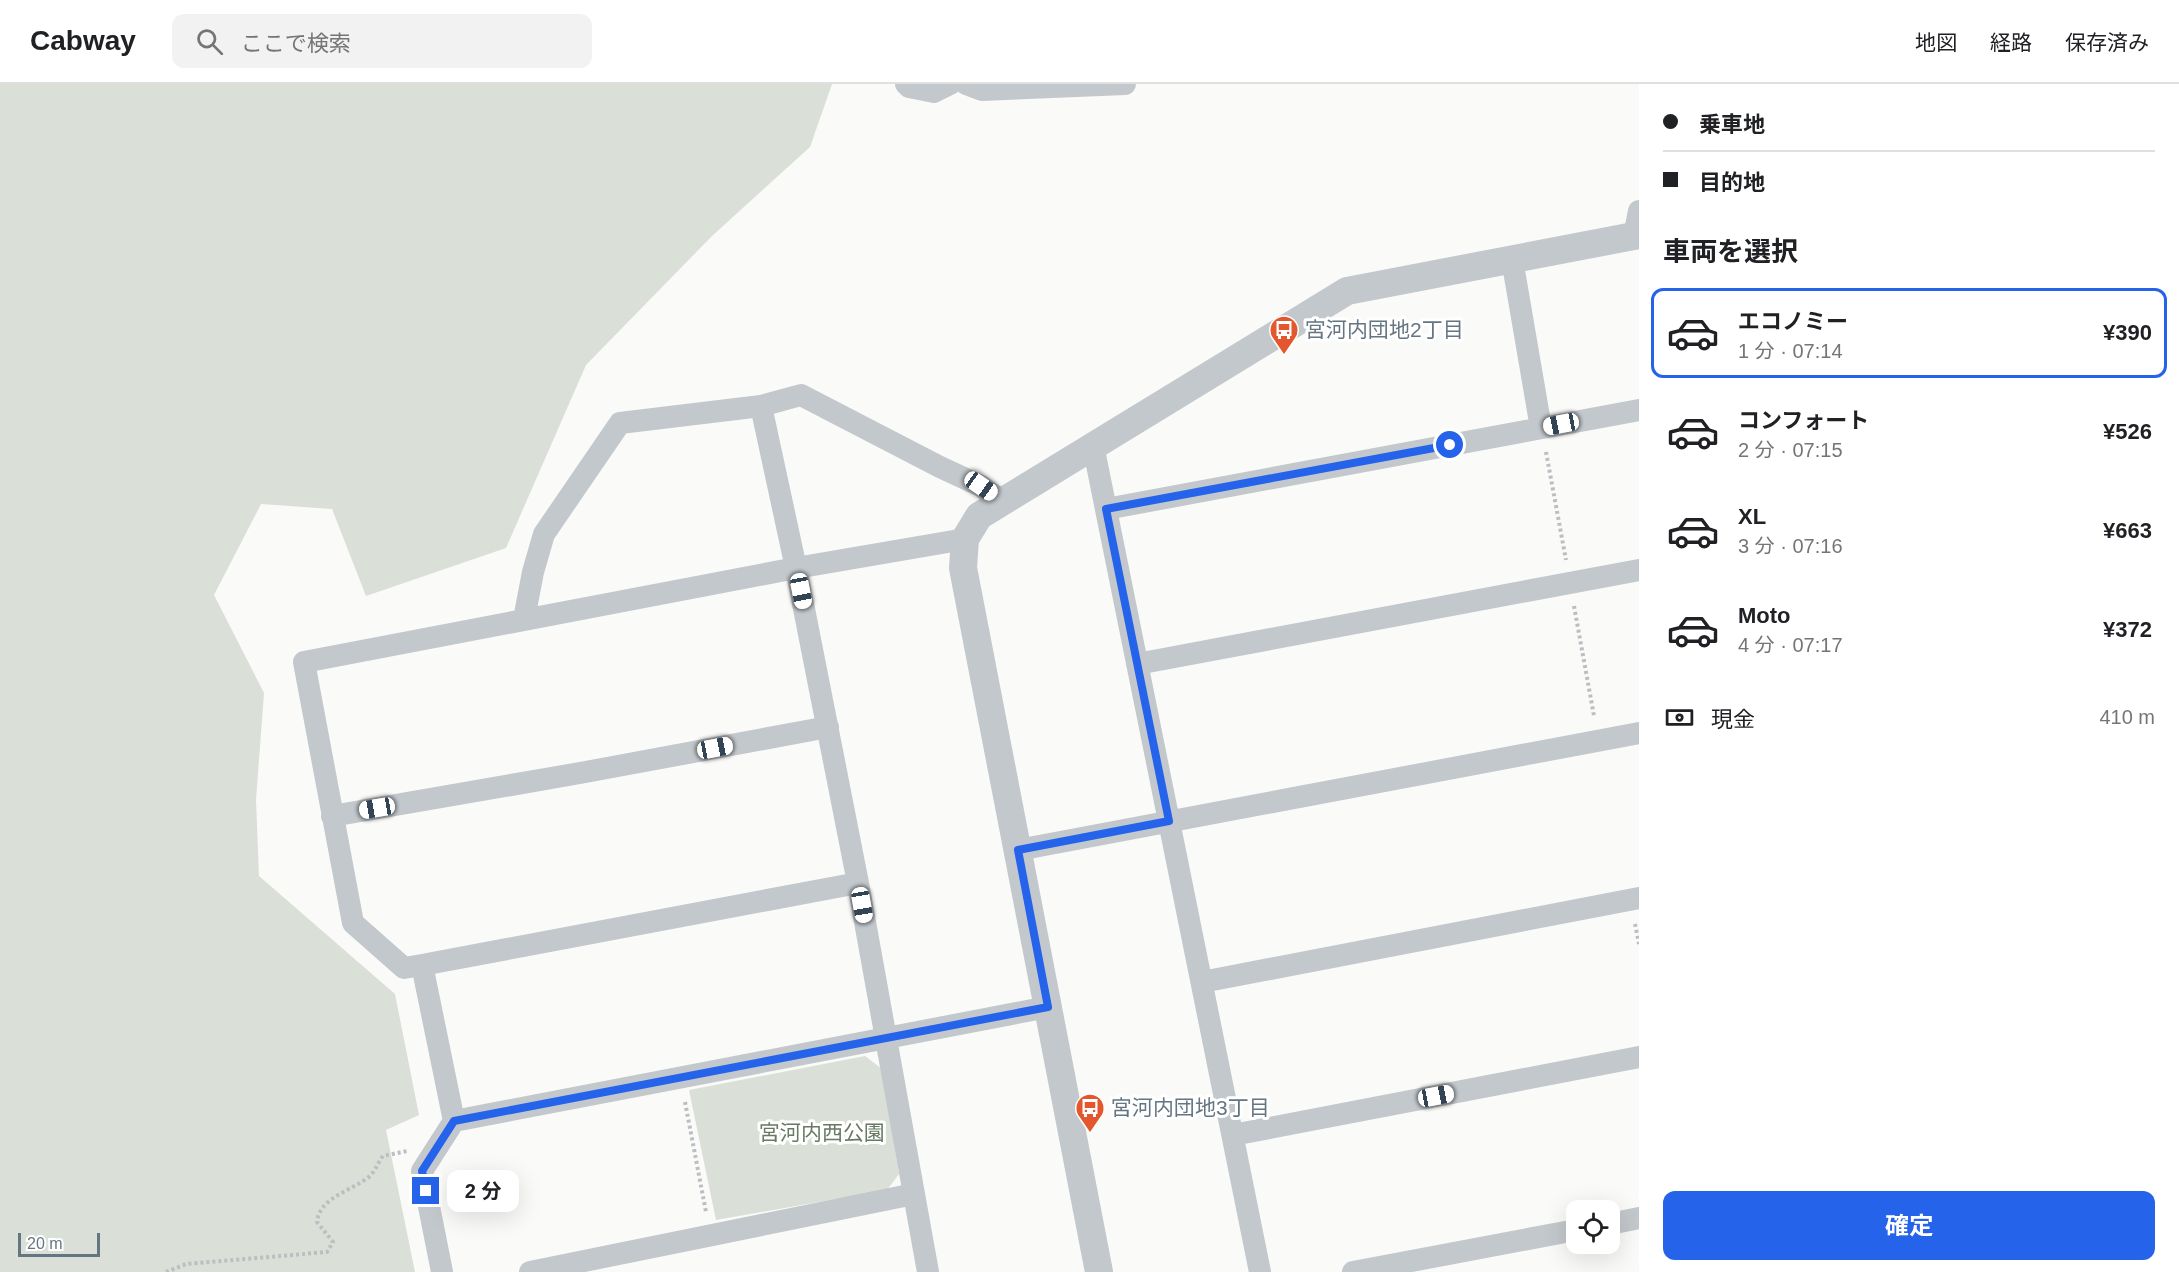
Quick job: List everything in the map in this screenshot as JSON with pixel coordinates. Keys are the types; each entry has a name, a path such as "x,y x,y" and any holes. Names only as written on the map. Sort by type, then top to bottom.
{"street":[{"path":"906,84 909,87 934,92 950,84"},
{"path":"966,84 982,90 1125,84"},
{"path":"1099,1272 963,568 965,539 979,516 1002,501 1347,291 1512,259 1637,228"},
{"path":"1512,259 1541,428"},
{"path":"524,619 533,572 544,534 620,423 761,406 801,395 981,486 1002,501"},
{"path":"761,406 828,727 928,1272"},
{"path":"1106,509 1639,410"},
{"path":"1093,445 1260,1272"},
{"path":"858,883 404,968 353,923 304,662 796,568 965,539"},
{"path":"1137,664 1639,570"},
{"path":"332,816 828,727"},
{"path":"1018,850 1639,733"},
{"path":"1202,982 1639,898"},
{"path":"422,965 454,1121 422,1171 442,1272"},
{"path":"454,1121 1048,1007"},
{"path":"1233,1135 1639,1057"},
{"path":"530,1272 914,1194"},
{"path":"1620,1222 1639,1218"},
{"path":"1353,1272 1566,1232"}],"path":[{"path":"1541,428 1568,570"},
{"path":"1574,602 1599,740"},
{"path":"680,1078 710,1235"},
{"path":"166,1272 186,1264 327,1252 333,1242 317,1219 326,1205 336,1196 370,1177 383,1156 437,1147"}],"green space":[{"path":"0,84 832,84 810,147 712,236 586,365 506,548 366,596 332,509 261,504 214,595 264,693 256,800 259,876 395,994 419,1115 386,1130 415,1272 0,1272"},
{"name":"宮河内西公園","path":"865,1056 882,1069 899,1174 887,1190 716,1220 689,1090"}],"place":[{"name":"宮河内団地2丁目","path":"1284,356"},
{"name":"宮河内団地3丁目","path":"1090,1134"}],"route":[{"path":"426,1191 422,1171 454,1121 1048,1007 1018,850 1169,821 1106,509 1450,445"}]}
